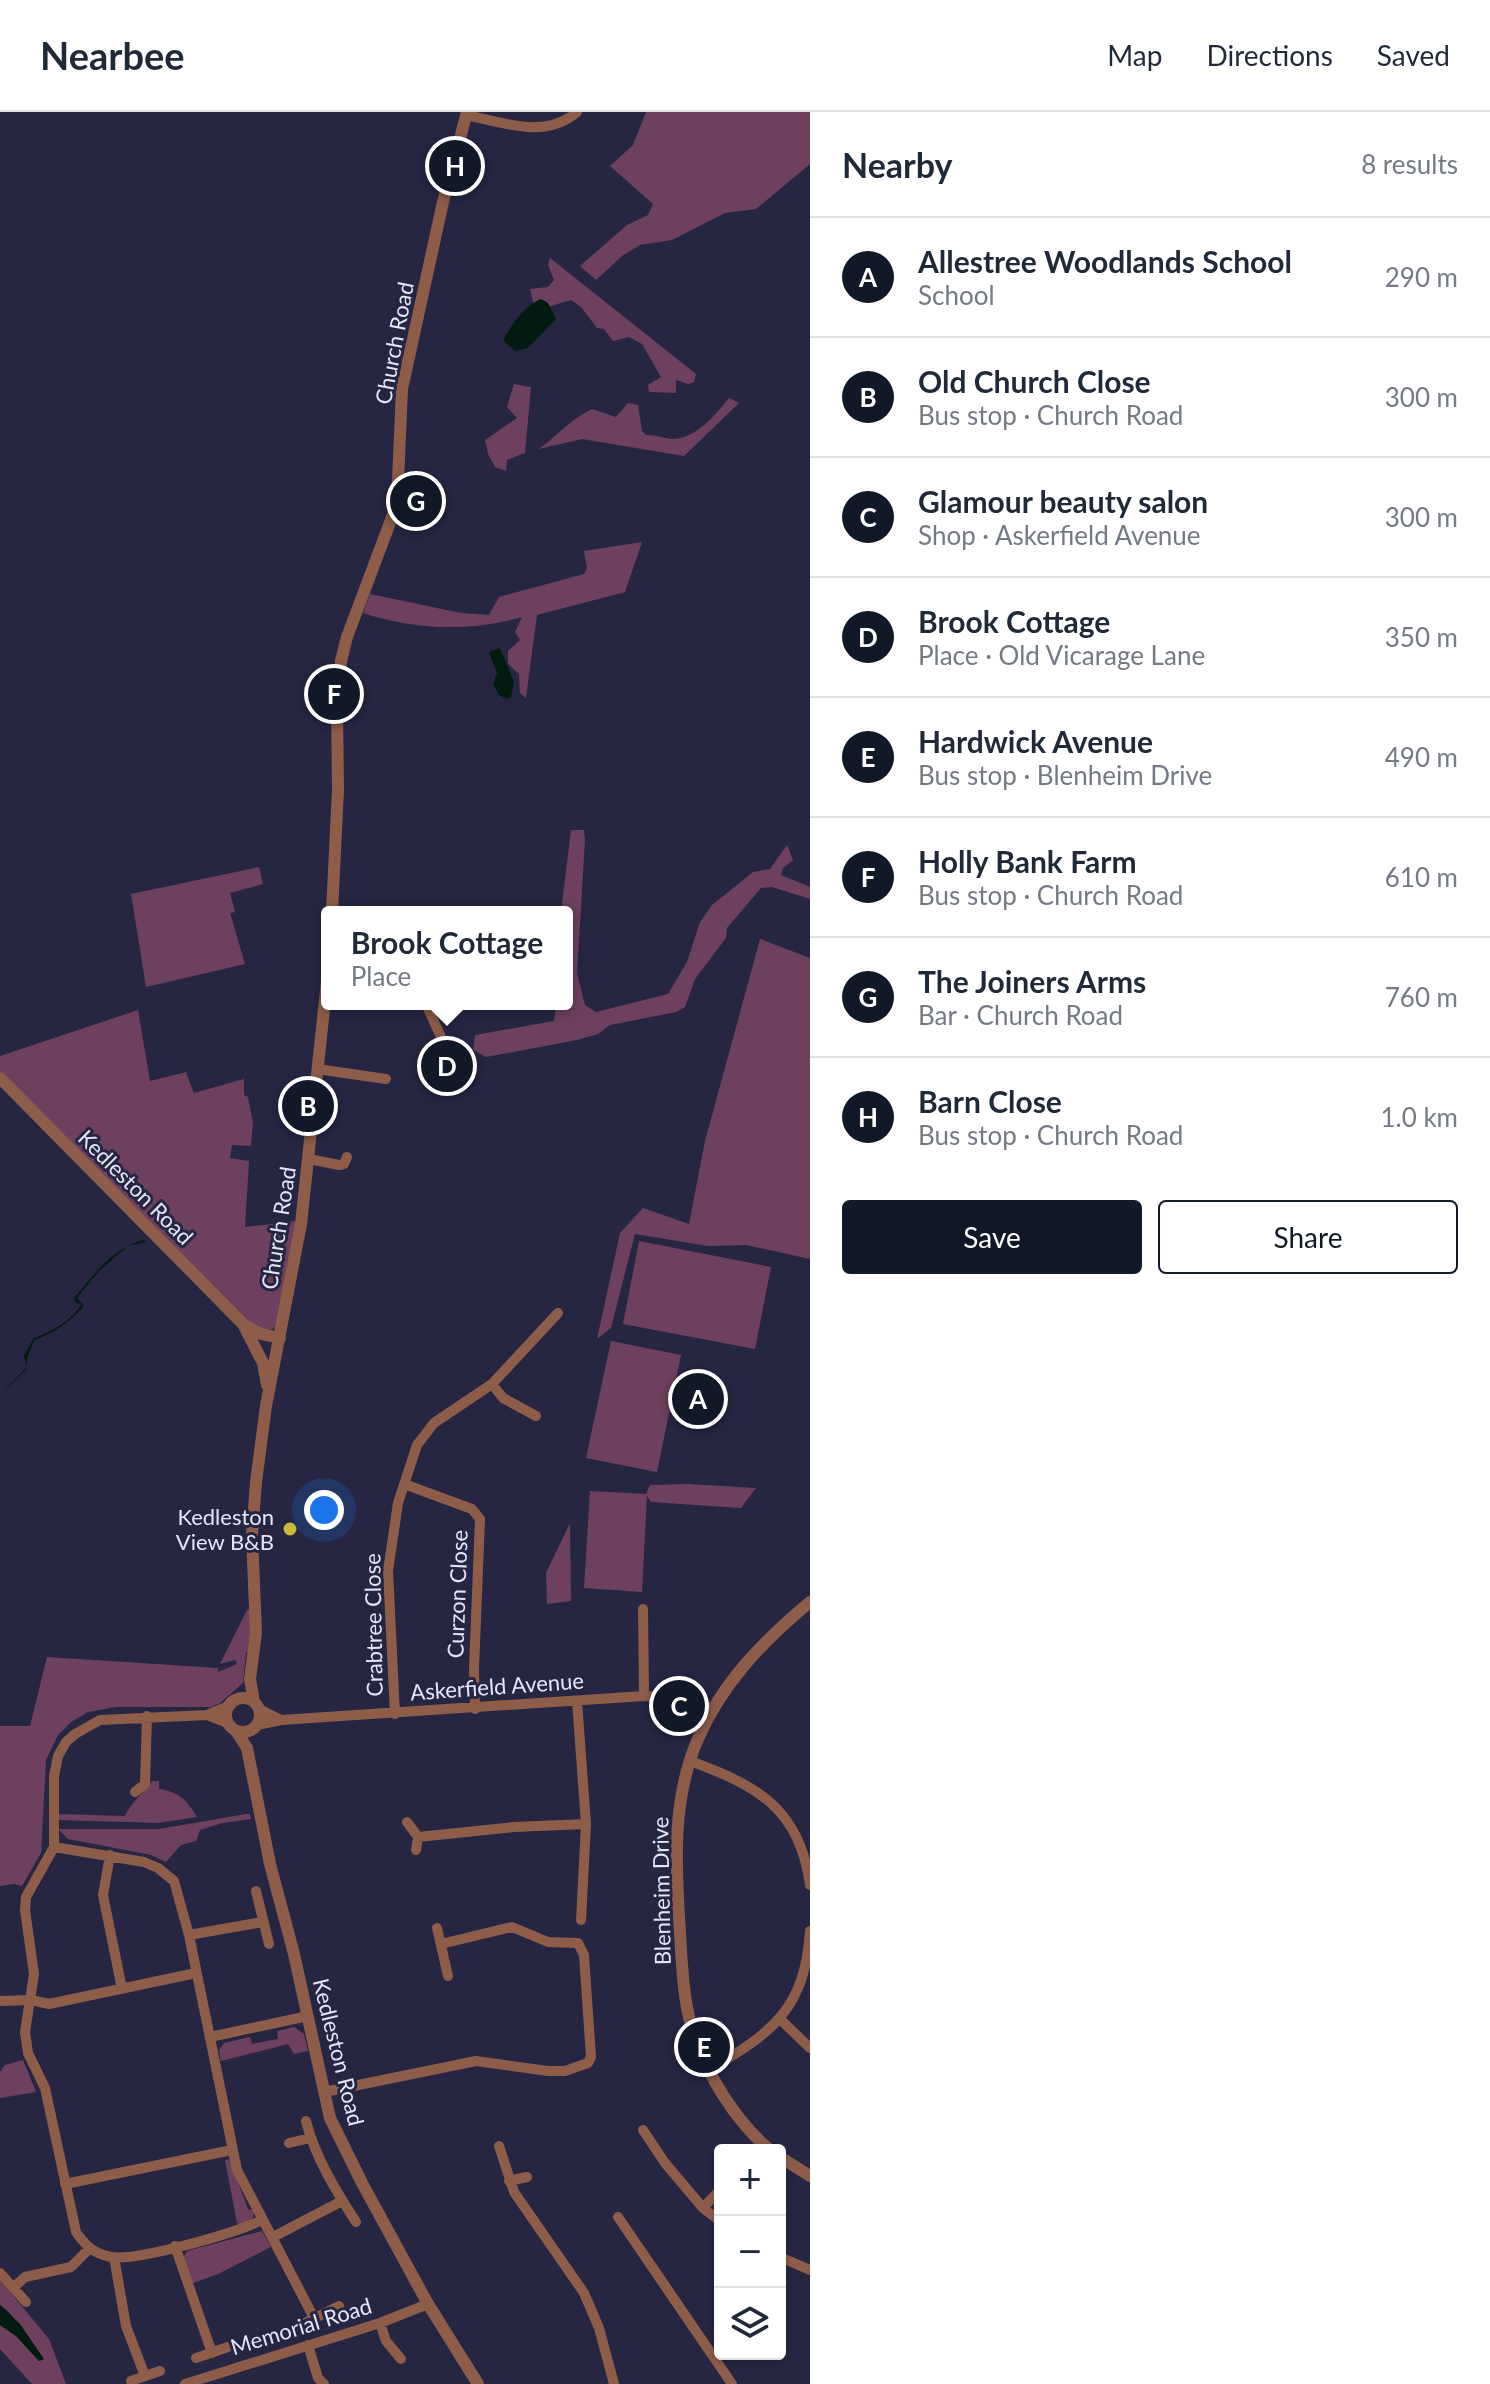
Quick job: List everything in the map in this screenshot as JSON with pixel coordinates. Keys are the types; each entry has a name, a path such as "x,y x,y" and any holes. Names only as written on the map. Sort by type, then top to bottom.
{"street":[{"path":"466,113 536,128 558,123 577,112"},
{"name":"Church Road","path":"332,906 338,790 337,705 341,661 347,637 397,504 402,389 439,217 466,113"},
{"name":"Church Road","path":"279,1342 295,1261 309,1159 324,1010"},
{"path":"429,1010 441,1037"},
{"path":"317,1069 386,1079"},
{"name":"Kedleston Road","path":"0,1078 243,1324 279,1342 268,1393 253,1507 256,1633 250,1679 257,1706"},
{"path":"309,1159 339,1165 344,1164 347,1157"},
{"name":"Crabtree Close","path":"395,1714 388,1571 394,1523 417,1445 428,1430 460,1404 492,1384 541,1339 558,1313"},
{"name":"Kedleston Road","path":"243,1324 263,1363 268,1393"},
{"path":"253,1343 279,1342"},
{"path":"492,1384 503,1398 536,1416"},
{"path":"524,1408 530,1398"},
{"name":"Curzon Close","path":"404,1484 472,1509 480,1519 475,1709"},
{"name":"Blenheim Drive","path":"761,2144 738,2116 710,2069 693,2032 685,2000 677,1831 683,1783 713,1709 753,1653 809,1604"},
{"path":"644,1696 646,1614"},
{"name":"Kedleston Road","path":"234,1703 250,1679"},
{"name":"Askerfield Avenue","path":"256,1726 281,1720 644,1696 685,1697 713,1709"},
{"path":"247,1748 260,1717 257,1706 247,1699 207,1715 100,1720 86,1726 66,1742 58,1756 54,1776 54,1847 26,1897 25,1910 34,1963 25,2032 26,2045 45,2088 76,2232 89,2249 114,2257 231,2233 262,2220"},
{"path":"577,1701 586,1824 581,1920"},
{"path":"232,1727 226,1714 234,1703"},
{"name":"Askerfield Avenue","path":"257,1706 281,1720"},
{"path":"207,1715 247,1732 256,1726"},
{"path":"135,1792 145,1784 147,1716"},
{"name":"Kedleston Road","path":"232,1727 247,1748 270,1864 335,2130 428,2304 478,2384"},
{"path":"690,1761 743,1781 772,1804 800,1843 810,1885"},
{"path":"146,1775 158,1776"},
{"path":"407,1822 418,1837 416,1850"},
{"path":"418,1837 514,1827 586,1824"},
{"path":"54,1847 144,1862 167,1873 178,1888 237,2170 314,2318"},
{"path":"110,1855 103,1895 122,1989"},
{"path":"256,1891 269,1944"},
{"path":"189,1935 262,1922"},
{"path":"324,2092 476,2061 548,2071 565,2071 585,2065 591,2057 584,1955 578,1943 548,1942 512,1927 441,1944"},
{"path":"437,1928 448,1976"},
{"path":"710,2069 763,2036 780,2019 804,1972 810,1931"},
{"path":"0,2001 31,2000 49,2004 196,1973"},
{"path":"210,2037 308,2016"},
{"path":"780,2019 810,2048"},
{"path":"306,2121 310,2138 356,2222"},
{"path":"643,2130 665,2163 703,2208 714,2216"},
{"path":"289,2143 310,2138"},
{"path":"499,2146 509,2181 523,2206 584,2293 599,2328 614,2384"},
{"path":"65,2184 232,2150"},
{"path":"786,2161 810,2176"},
{"path":"509,2181 527,2177"},
{"path":"703,2208 714,2196"},
{"path":"273,2237 342,2201"},
{"path":"618,2217 732,2384"},
{"path":"175,2246 212,2353"},
{"path":"13,2288 25,2277 71,2267 89,2249"},
{"path":"114,2257 126,2326 145,2376"},
{"path":"786,2260 810,2270"},
{"path":"0,2273 26,2302"},
{"name":"Memorial Road","path":"185,2384 380,2323 428,2304"},
{"path":"299,2326 339,2306"},
{"path":"380,2323 386,2341 401,2359"},
{"path":"308,2345 314,2367 324,2384"},
{"path":"196,2358 228,2347"},
{"path":"131,2381 160,2371"}],"shaded area":[{"path":"646,112 810,112 810,164 756,209 725,213 672,240 640,245 622,256 596,280 580,266 627,225 648,215 653,204 610,166 633,145"},
{"path":"550,258 696,374 694,382 688,384 676,380 676,393 649,392 648,385 661,377 642,344 629,337 613,341 571,300 541,309 533,302 530,289 548,287 554,280 548,265"},
{"path":"541,299 548,303 556,319 528,348 515,351 504,341 505,336 525,310"},
{"path":"514,384 531,387 525,453 507,460 506,471 495,467 485,440 517,418 507,407"},
{"path":"729,398 739,403 684,456 582,439 539,449 584,413 592,409 616,417 628,403 638,405 642,431 646,435 680,438 704,425"},
{"path":"642,542 625,592 537,615 526,698 520,693 519,674 508,664 508,651 520,640 515,632 522,617 483,625 442,627 402,623 363,613 370,594 461,613 489,615 499,597 584,574 587,568 584,551"},
{"path":"500,648 514,682 511,697 507,699 499,695 493,684 497,673 489,653"},
{"path":"571,830 584,830 577,973 585,1005 596,1012 668,994 687,962 700,922 712,905 753,872 770,869 787,845 793,860 783,868 781,875 810,887 810,899 772,887 761,888 727,928 726,938 695,979 685,1007 676,1012 610,1025 598,1034 577,1040 486,1057 473,1050 475,1035 554,1021 555,1010 573,1010 573,906 562,906"},
{"path":"259,867 263,884 230,893 235,912 230,913 245,964 146,987 131,894"},
{"path":"760,939 810,958 810,1259 746,1245 708,1246 635,1234 611,1328 597,1339 620,1233 643,1208 689,1224 705,1141"},
{"path":"138,1010 150,1081 186,1072 194,1093 244,1079 244,1095 248,1097 253,1123 251,1146 232,1145 230,1158 249,1161 245,1227 297,1221 276,1326 269,1330 247,1323 0,1072 0,1056"},
{"path":"639,1241 771,1267 755,1349 623,1324"},
{"path":"127,1246 100,1270 77,1298 84,1306 79,1312 55,1330 34,1340 27,1367 24,1356 33,1339 71,1317 81,1305 74,1301 75,1297 105,1262"},
{"path":"611,1341 681,1355 657,1472 586,1458"},
{"path":"650,1485 756,1488 741,1508 651,1502 647,1496 642,1592 584,1588 590,1491 646,1494"},
{"path":"570,1523 571,1601 547,1604 546,1573"},
{"path":"252,1609 250,1649 246,1653 243,1683 220,1703 211,1707 116,1707 88,1712 71,1722 58,1735 46,1760 41,1853 22,1886 0,1886 0,1726 30,1726 47,1657 218,1668 218,1672 237,1664 235,1660 220,1664 247,1610"},
{"path":"152,1781 159,1781 159,1789 182,1798 197,1817 158,1823 58,1820 59,1814 125,1816"},
{"path":"250,1814 251,1819 200,1830 196,1841 181,1845 166,1862 151,1855 68,1839 58,1829 159,1829"},
{"path":"294,2027 304,2034 308,2051 294,2054 288,2044 221,2061 219,2050 224,2043 250,2037 252,2044 278,2039 277,2031"},
{"path":"23,2060 36,2092 0,2098 0,2072 5,2065"},
{"path":"229,2159 248,2209 254,2210 253,2218 242,2226 237,2223 225,2160"},
{"path":"262,2231 271,2247 191,2284 183,2259 187,2251"},
{"path":"0,2280 49,2339 66,2384 32,2384 0,2349 0,2325 16,2336 39,2361 44,2359 9,2312 0,2305"},
{"path":"0,2305 20,2324 44,2359 39,2361 16,2336 0,2325"}],"place":[{"name":"Barn Close","path":"455,166"},
{"name":"The Joiners Arms","path":"416,501"},
{"name":"Holly Bank Farm","path":"334,694"},
{"name":"Brook Cottage","path":"447,1066"},
{"name":"Old Church Close","path":"308,1106"},
{"name":"Allestree Woodlands School","path":"698,1399"},
{"name":"Kedleston View B&B","path":"290,1529"},
{"name":"Glamour beauty salon","path":"679,1706"},
{"name":"Hardwick Avenue","path":"704,2047"}]}
